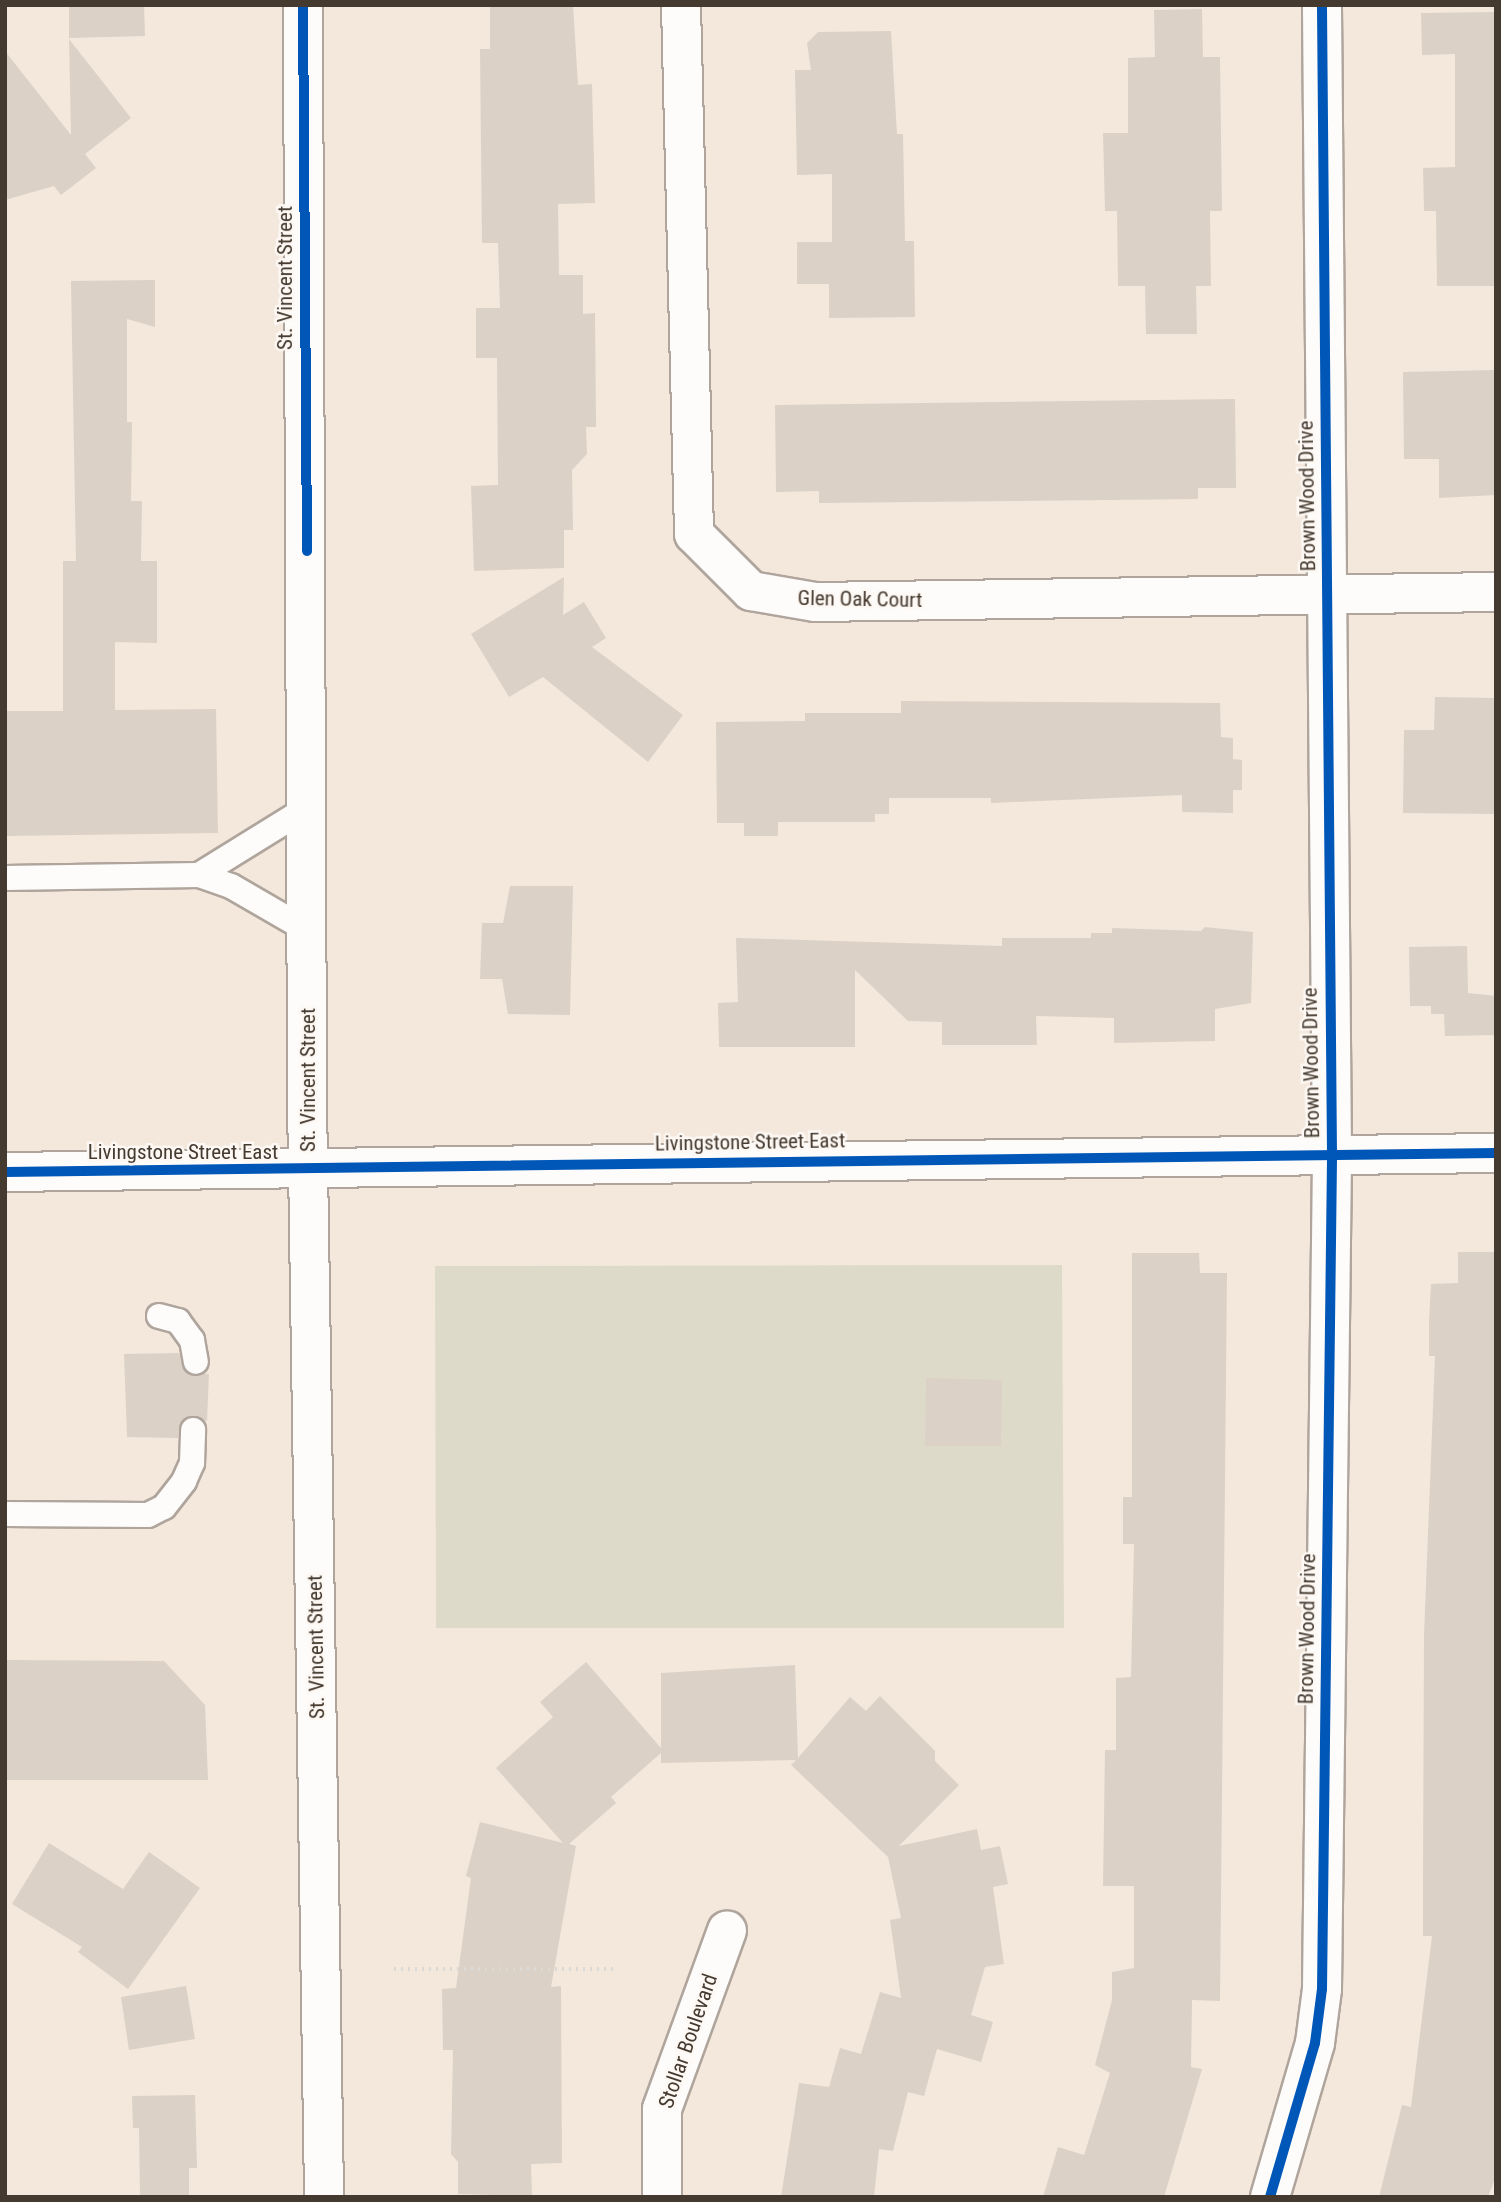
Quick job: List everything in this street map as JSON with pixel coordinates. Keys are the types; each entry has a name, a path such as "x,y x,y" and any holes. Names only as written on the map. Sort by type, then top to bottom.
{"street":[{"name":"St. Vincent Street","path":"303,5 309,1171 324,2197"},
{"name":"Glen Oak Court","path":"681,5 694,534 751,591 814,602 1496,592"},
{"name":"Brown Wood Drive","path":"1270,2197 1315,2043 1322,1989 1332,1154 1322,5"},
{"name":"Livingstone Street East","path":"5,1172 309,1171 1496,1153"},
{"name":"Stollar Boulevard","path":"662,2197 662,2109 727,1930"}],"lane":[{"path":"199,875 307,808"},
{"path":"5,878 199,875 231,886 307,930"},
{"path":"159,1316 178,1321 192,1340 196,1362"},
{"path":"5,1514 148,1515 164,1507 184,1481 192,1463 193,1430"}],"path":[{"path":"394,1969 614,1969"}],"shaded area":[{"path":"1062,1265 1064,1628 436,1628 435,1266"}],"building":[{"path":"69,5 144,5 145,36 69,38"},
{"path":"490,5 573,5 578,85 592,84 595,203 558,204 559,275 583,275 583,314 595,313 596,427 586,427 587,454 572,470 573,530 564,530 564,568 474,571 471,486 498,485 497,358 476,358 476,308 500,308 498,243 482,243 480,49 490,49"},
{"path":"1202,9 1203,57 1220,57 1222,211 1210,211 1211,286 1196,286 1197,334 1146,334 1145,286 1118,286 1117,211 1105,211 1103,133 1128,133 1128,58 1155,57 1154,10"},
{"path":"1496,12 1496,286 1437,286 1436,211 1424,211 1423,168 1455,167 1455,54 1422,55 1421,13"},
{"path":"891,31 897,134 903,134 905,241 914,241 915,317 829,318 829,284 797,284 797,242 832,242 832,174 797,175 795,70 811,70 807,43 818,32"},
{"path":"69,39 131,118 85,154 96,168 61,195 54,186 5,200 5,51 71,135"},
{"path":"155,280 155,327 127,319 127,422 132,422 131,501 142,501 141,561 157,561 157,643 115,642 115,710 216,709 218,833 5,836 5,711 63,711 63,561 76,561 71,281"},
{"path":"1496,370 1496,495 1439,498 1439,459 1404,459 1403,372"},
{"path":"1235,399 1236,488 1198,488 1198,499 819,503 819,491 776,492 775,405"},
{"path":"564,577 563,615 584,602 606,638 592,647 683,715 648,762 543,677 509,697 471,634"},
{"path":"1435,697 1496,698 1496,814 1403,813 1404,730 1434,730"},
{"path":"901,701 1220,703 1221,737 1233,738 1233,759 1242,760 1242,790 1233,790 1233,813 1182,812 1182,795 991,803 991,798 889,798 889,814 875,814 875,822 778,822 778,836 744,836 744,823 717,823 716,722 805,721 805,713 901,713"},
{"path":"510,886 573,886 570,1015 508,1014 502,979 480,979 482,923 503,923"},
{"path":"1205,927 1253,932 1251,1003 1215,1009 1215,1041 1114,1043 1114,1018 1036,1016 1037,1045 942,1045 942,1022 908,1021 855,970 855,1047 719,1047 718,1003 738,1002 736,938 1002,946 1002,938 1091,938 1091,933 1112,933 1112,928 1201,931"},
{"path":"1467,946 1468,993 1496,996 1496,1035 1445,1036 1444,1014 1431,1014 1431,1006 1410,1006 1409,947"},
{"path":"1458,1252 1496,1252 1496,2176 1488,2197 1379,2197 1402,2105 1411,2107 1432,1936 1423,1936 1424,1635 1435,1356 1429,1356 1429,1321 1431,1284 1458,1283"},
{"path":"1132,1253 1199,1253 1200,1273 1227,1273 1220,2001 1192,2000 1191,2067 1202,2069 1164,2197 1043,2197 1058,2147 1084,2155 1110,2073 1095,2065 1112,2000 1112,1972 1134,1968 1134,1886 1103,1886 1105,1750 1116,1750 1116,1678 1131,1677 1134,1544 1123,1544 1123,1497 1132,1497"},
{"path":"179,1353 185,1372 209,1374 207,1421 185,1417 178,1438 127,1437 124,1354"},
{"path":"926,1378 1002,1380 1001,1446 925,1446"},
{"path":"5,1660 164,1661 205,1705 208,1780 5,1780"},
{"path":"586,1662 661,1748 661,1673 795,1665 798,1758 850,1697 866,1711 880,1696 935,1751 935,1761 959,1785 899,1846 977,1829 981,1850 1000,1846 1008,1884 993,1887 1004,1964 985,1967 971,2015 993,2022 981,2062 937,2049 924,2096 908,2092 893,2151 879,2149 874,2197 781,2197 799,2083 829,2087 840,2048 861,2054 880,1992 901,1998 890,1920 901,1918 888,1857 791,1765 796,1760 661,1763 661,1753 611,1797 616,1803 569,1844 576,1846 551,1987 561,1986 562,2163 531,2164 532,2196 458,2194 458,2162 451,2154 453,2050 443,2050 442,1989 456,1988 471,1878 466,1876 480,1822 563,1843 496,1768 553,1717 540,1702"},
{"path":"49,1843 123,1889 149,1852 200,1888 128,1989 78,1952 82,1947 12,1904"},
{"path":"186,1986 195,2039 129,2050 121,1997"},
{"path":"195,2095 197,2168 189,2168 189,2197 140,2197 139,2128 133,2128 132,2096"}],"cycle path":[{"path":"303,5 307,551"},
{"path":"1270,2197 1315,2043 1322,1989 1332,1154 1322,5"},
{"path":"5,1172 1496,1153"}]}
